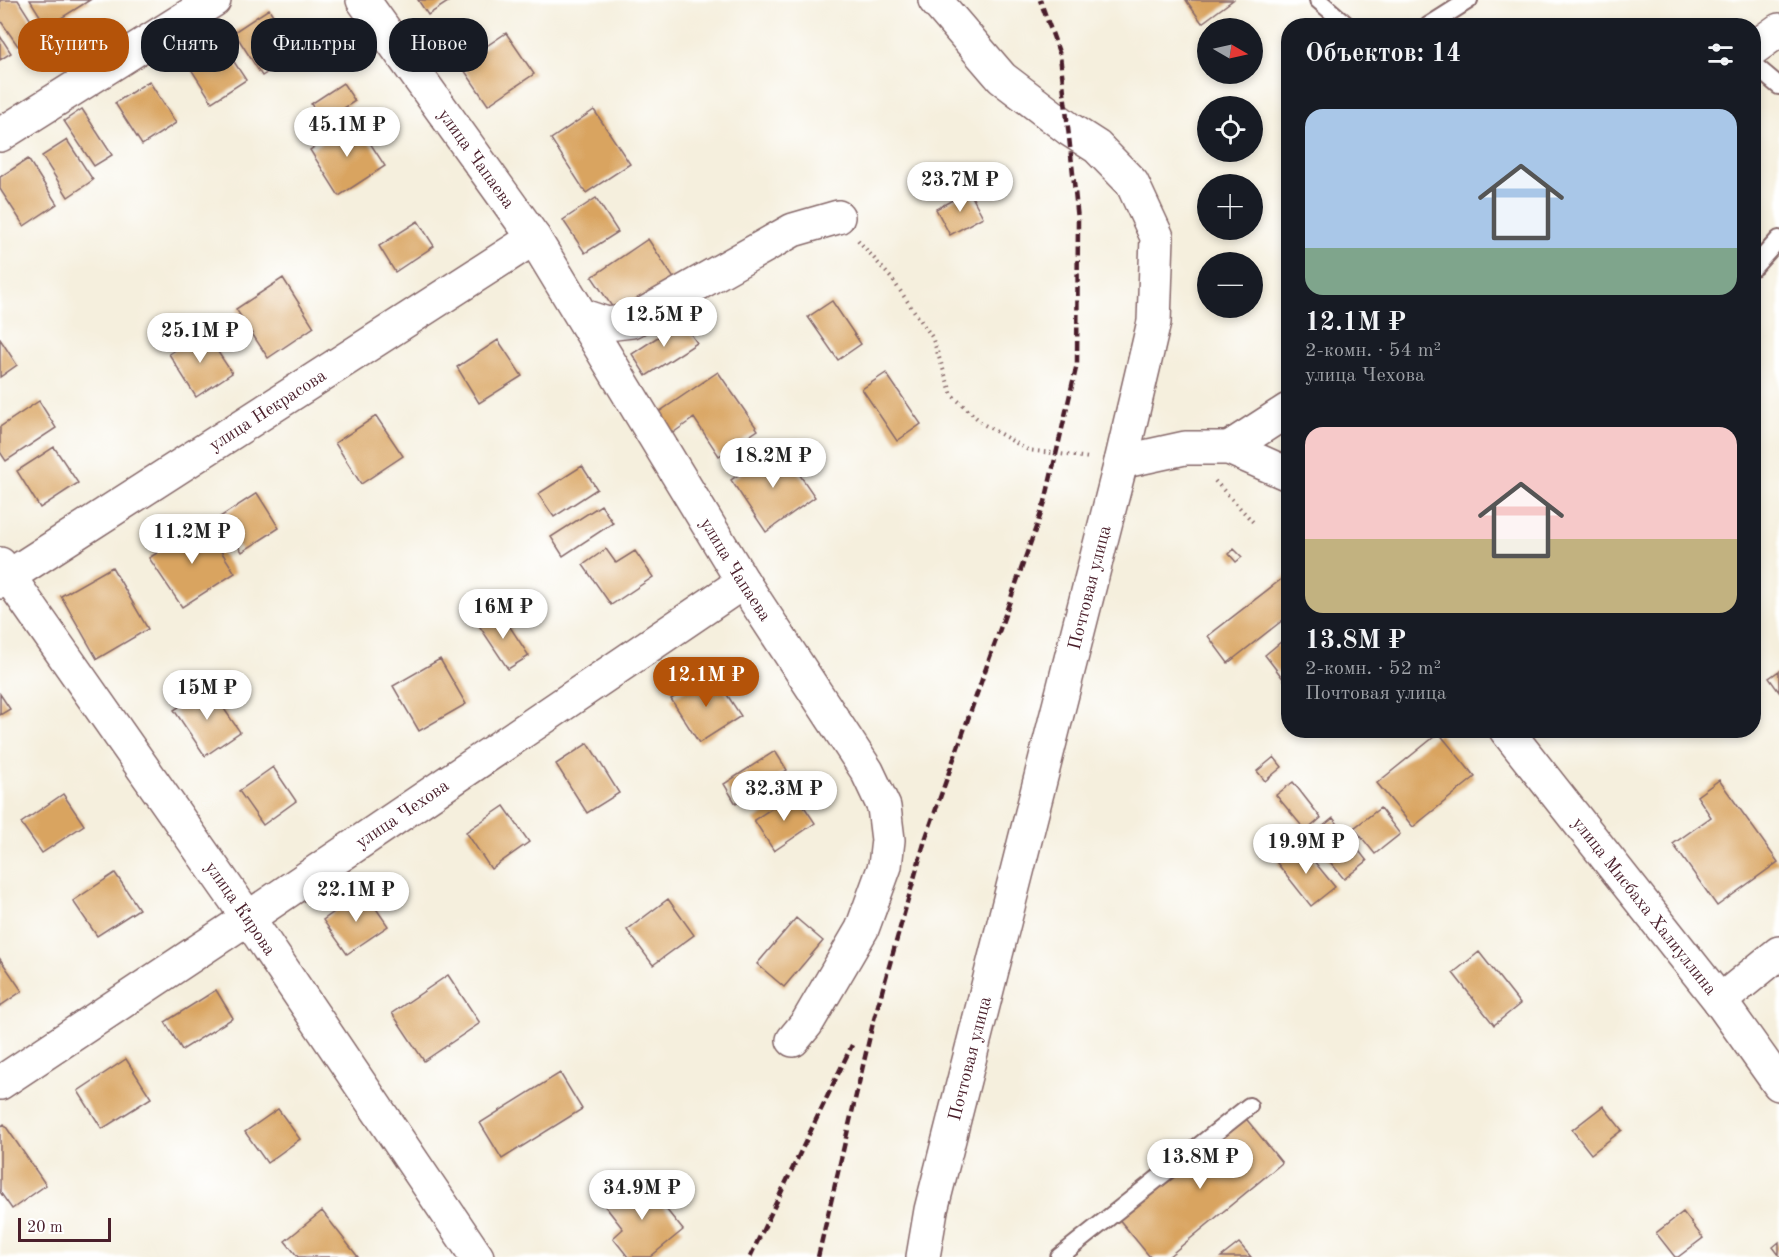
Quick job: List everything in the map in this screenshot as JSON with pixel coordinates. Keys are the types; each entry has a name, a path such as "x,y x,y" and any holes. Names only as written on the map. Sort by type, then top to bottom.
{"street":[{"path":"0,135 214,0"},
{"name":"улица Чапаева","path":"363,0 534,238 743,582 867,771 884,807 888,840 885,866 862,929 807,1023 793,1040"},
{"name":"Почтовая улица","path":"923,1257 934,1198 1121,462 1154,322 1157,237 1132,183 1097,147 1069,129 1002,78 935,0"},
{"path":"1761,43 1779,30"},
{"path":"583,316 607,324 632,321 793,230 838,217"},
{"name":"улица Некрасова","path":"3,574 534,238"},
{"path":"1229,448 1281,415"},
{"path":"1121,462 1185,448 1229,448 1281,471"},
{"name":"улица Кирова","path":"3,574 248,918 477,1257"},
{"name":"улица Чехова","path":"0,1083 248,918 743,582"},
{"name":"улица Мисбаха Халиуллина","path":"1512,738 1720,1001 1779,1084"},
{"path":"1720,1001 1779,953"}],"lane":[{"path":"1318,0 1339,18"},
{"path":"1441,18 1469,0"},
{"path":"1761,71 1779,86"},
{"path":"1761,259 1779,239"},
{"path":"1059,1257 1249,1106"}],"path":[{"path":"838,217 892,279 932,337 952,395 983,424 1028,450 1121,462"},
{"path":"1185,448 1253,522"}],"building":[{"path":"0,0 18,0 29,18 18,18 18,46 0,20"},
{"path":"30,0 90,0 61,18 41,18"},
{"path":"418,0 451,0 428,15"},
{"path":"1186,0 1233,0 1209,18 1199,18"},
{"path":"269,9 275,18 255,18"},
{"path":"251,21 251,59 239,40 239,29"},
{"path":"506,33 534,74 488,105 465,72 488,72 488,45"},
{"path":"0,36 11,53 0,60"},
{"path":"239,69 246,80 212,102 193,72 239,72"},
{"path":"149,81 176,123 142,145 115,103"},
{"path":"343,83 355,101 323,122 311,104"},
{"path":"82,109 112,155 94,166 64,121"},
{"path":"594,110 630,164 586,193 551,139"},
{"path":"355,120 385,166 339,196 310,150"},
{"path":"67,140 93,180 68,197 42,156"},
{"path":"28,159 57,204 24,226 0,189 0,177"},
{"path":"969,191 983,217 950,235 936,209"},
{"path":"596,198 618,232 585,253 563,220"},
{"path":"418,221 434,246 395,272 379,246"},
{"path":"648,239 675,280 619,317 592,277"},
{"path":"283,278 314,327 268,358 236,309"},
{"path":"832,301 861,344 838,360 808,317"},
{"path":"682,321 697,343 646,376 632,354"},
{"path":"204,331 232,373 196,397 169,354"},
{"path":"0,339 17,365 0,377"},
{"path":"498,340 522,376 479,403 457,367"},
{"path":"718,372 758,430 719,456 694,418 667,437 653,416"},
{"path":"886,373 921,424 897,441 862,389"},
{"path":"39,401 56,428 6,461 0,452 0,427"},
{"path":"376,416 403,456 361,484 335,443"},
{"path":"780,446 815,497 766,532 731,480"},
{"path":"54,447 78,483 40,508 17,471"},
{"path":"582,466 597,489 554,517 538,494"},
{"path":"257,493 279,528 242,552 220,517"},
{"path":"601,505 613,523 563,556 551,537"},
{"path":"203,523 235,573 182,607 149,558"},
{"path":"606,549 616,563 635,551 653,577 611,605 583,565"},
{"path":"1234,549 1242,557 1236,562 1229,554"},
{"path":"112,567 148,629 97,659 61,596"},
{"path":"1281,579 1281,621 1228,663 1208,636"},
{"path":"499,610 529,656 508,669 478,624"},
{"path":"1281,642 1281,676 1265,655"},
{"path":"440,659 466,704 419,731 393,686"},
{"path":"1779,671 1779,692 1769,678"},
{"path":"712,672 741,716 699,743 671,699"},
{"path":"209,687 240,732 205,756 174,710"},
{"path":"0,694 10,709 0,715"},
{"path":"1433,738 1443,738 1475,777 1413,827 1377,783"},
{"path":"588,743 619,793 587,813 556,764"},
{"path":"775,751 787,770 736,804 724,784"},
{"path":"1274,757 1282,767 1265,781 1257,771"},
{"path":"273,767 296,801 263,825 239,791"},
{"path":"1719,780 1778,862 1717,906 1673,844 1711,817 1697,796"},
{"path":"1293,782 1321,818 1306,831 1276,795"},
{"path":"795,793 815,823 774,851 754,820"},
{"path":"63,794 84,825 42,853 21,823"},
{"path":"504,806 529,842 491,869 466,832"},
{"path":"1380,808 1400,834 1375,854 1354,828"},
{"path":"1333,818 1367,861 1344,879 1310,837"},
{"path":"1300,844 1335,887 1311,906 1277,863"},
{"path":"115,873 139,909 97,936 73,901"},
{"path":"364,891 388,926 347,954 323,920"},
{"path":"668,899 694,935 653,965 627,930"},
{"path":"796,918 823,941 784,987 757,964"},
{"path":"1479,952 1520,1004 1494,1025 1453,973"},
{"path":"0,959 22,991 0,1006"},
{"path":"448,975 480,1023 424,1061 392,1013"},
{"path":"216,990 233,1018 182,1050 165,1022"},
{"path":"126,1059 151,1098 102,1129 78,1091"},
{"path":"560,1073 582,1109 502,1159 480,1123"},
{"path":"1603,1106 1622,1130 1591,1154 1572,1130"},
{"path":"278,1109 300,1139 267,1163 245,1132"},
{"path":"1243,1115 1282,1163 1168,1257 1150,1257 1118,1218"},
{"path":"4,1124 46,1185 12,1209 0,1192 0,1127"},
{"path":"640,1177 683,1230 650,1257 628,1257 613,1238 623,1229 605,1206"},
{"path":"322,1211 358,1257 298,1257 285,1241"},
{"path":"1683,1212 1703,1238 1675,1257 1656,1233"},
{"path":"1779,1242 1779,1255 1773,1247"},
{"path":"1239,1243 1251,1257 1221,1257"}],"railway":[{"path":"818,1257 873,1023 925,840 1045,502 1077,364 1078,219 1060,55 1040,0"},
{"path":"750,1257 852,1045"}]}
